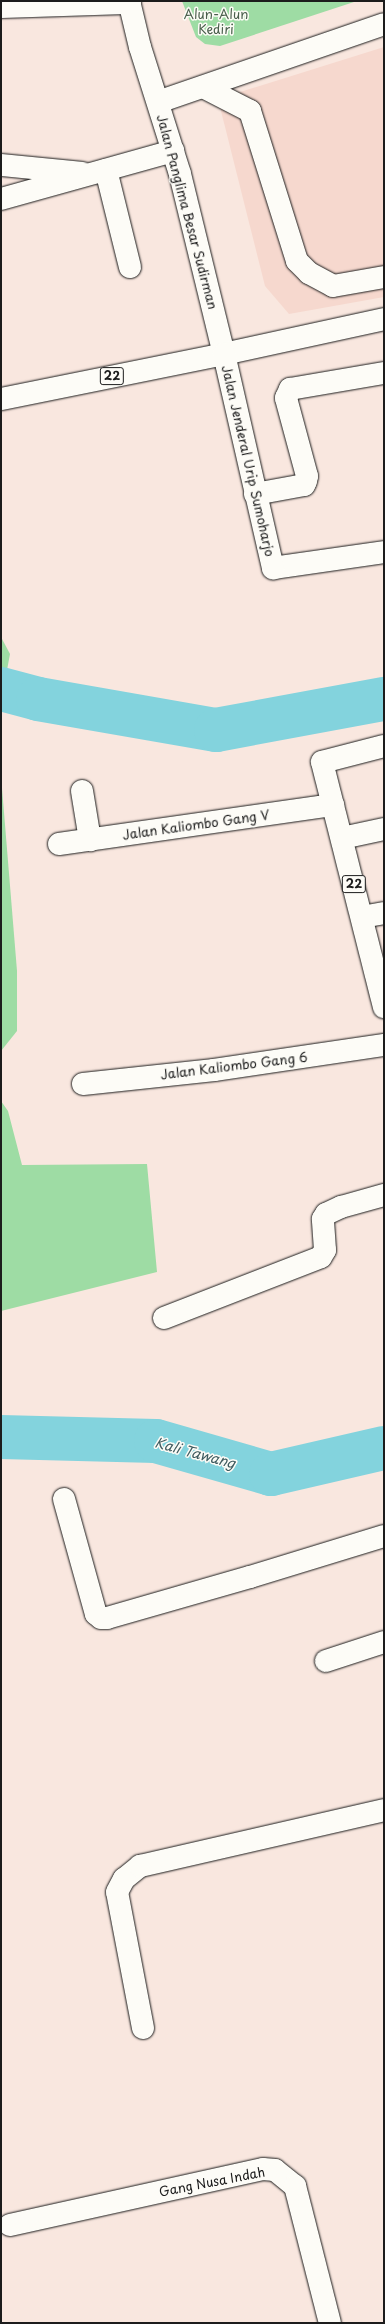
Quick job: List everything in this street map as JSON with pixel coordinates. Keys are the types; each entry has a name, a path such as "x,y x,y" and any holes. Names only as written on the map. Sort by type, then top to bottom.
{"main road":[{"path":"1,7 130,2"},
{"name":"Jalan Panglima Besar Sudirman","path":"130,2 140,47 180,174 224,354"},
{"path":"158,102 384,24"},
{"path":"203,87 250,111 298,261 309,273 333,286 384,277"},
{"path":"1,199 172,151"},
{"path":"1,165 98,172"},
{"path":"98,172 130,266"},
{"path":"224,354 384,319"},
{"name":"22","path":"1,399 224,354"},
{"name":"Jalan Jenderal Urip Sumoharjo","path":"224,354 273,568 384,552"},
{"path":"255,494 304,485 306,481 307,476 286,398 290,388 384,373"},
{"name":"22","path":"384,746 322,762 362,917 378,956 384,1007"},
{"path":"82,791 90,840"},
{"name":"Jalan Kaliombo Gang V","path":"59,844 333,805"},
{"path":"342,838 384,829"},
{"path":"362,917 384,913"},
{"name":"Jalan Kaliombo Gang 6","path":"84,1084 214,1070 384,1045"},
{"path":"164,1318 321,1257 325,1250 323,1219 326,1214 341,1207 384,1195"},
{"path":"64,1498 96,1614 101,1618 107,1618 235,1582 384,1536"},
{"path":"326,1661 384,1642"},
{"path":"143,2028 117,1892 124,1879 140,1866 384,1810"},
{"name":"Gang Nusa Indah","path":"10,2225 263,2169 275,2170 295,2186 330,2323"}],"shaded area":[{"path":"384,47 384,297 289,314 265,286 218,99"}],"green space":[{"name":"Alun-Alun Kediri","path":"182,1 357,1 220,46 205,44 196,37"},
{"path":"1,637 10,654 1,702"},
{"path":"1,776 17,971 17,1031 1,1051"},
{"path":"1,1101 8,1111 22,1165 147,1164 157,1272 1,1311"}],"waterway":[{"path":"1,689 38,699 216,730 384,699"},
{"name":"Kali Tawang","path":"1,1437 156,1441 271,1474 384,1448"}]}
